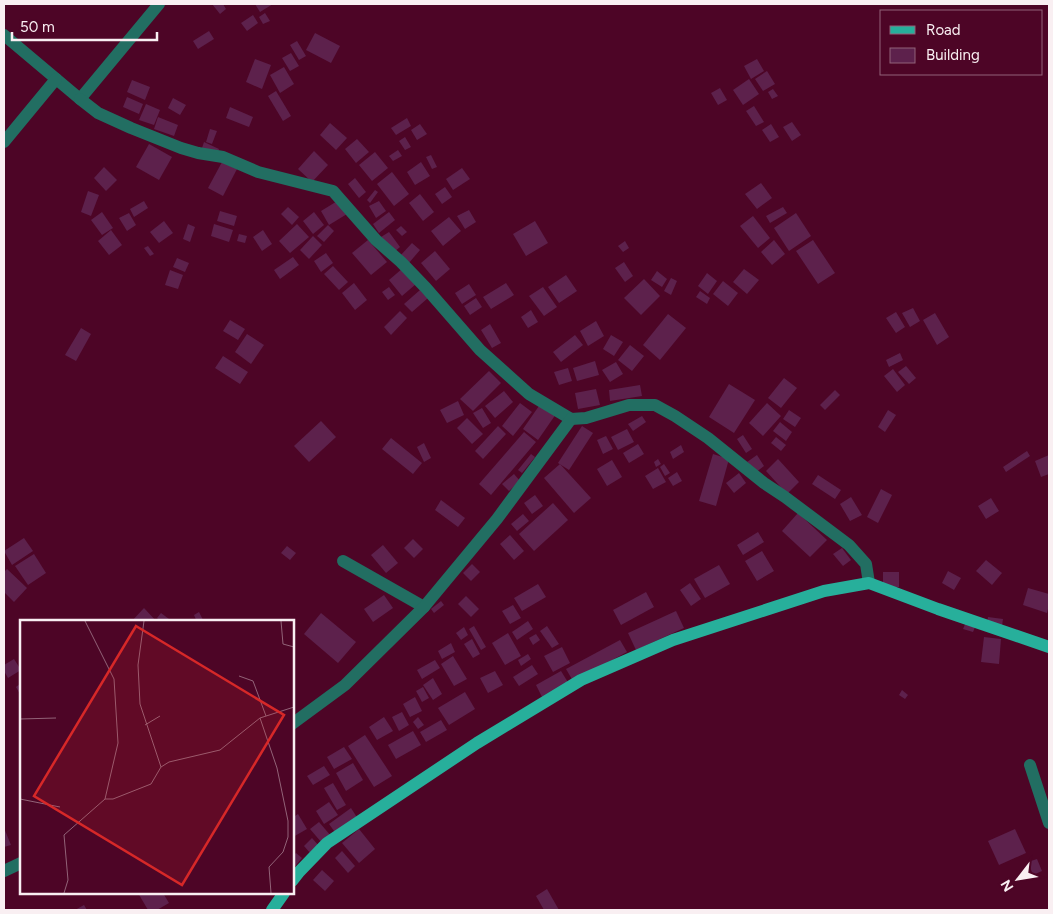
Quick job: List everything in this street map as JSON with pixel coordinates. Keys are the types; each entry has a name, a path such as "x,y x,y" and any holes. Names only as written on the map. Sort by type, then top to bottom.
{"main road":[{"path":"294,878 327,843 477,743 581,680 674,640 824,591 869,583 1049,647"},
{"path":"272,910 283,894"}],"street":[{"path":"80,99 159,4"},
{"path":"4,35 98,113 181,148 223,158 258,172 333,191 376,240 426,288 480,350 529,394 571,419 586,418 629,405 654,406 675,416 708,438 764,483 849,545 866,564 869,583"},
{"path":"4,142 56,79"},
{"path":"294,723 345,685 424,607 496,519 571,419"},
{"path":"343,561 424,607"},
{"path":"1030,765 1049,823"},
{"path":"4,871 20,863"}],"building":[{"path":"212,4 223,4 226,9 220,14"},
{"path":"255,4 273,4 260,12"},
{"path":"265,13 270,21 263,24 259,17"},
{"path":"253,15 258,23 247,31 241,23"},
{"path":"209,31 214,39 198,49 193,41"},
{"path":"315,33 340,46 331,63 306,50"},
{"path":"297,41 306,56 299,60 290,45"},
{"path":"291,53 299,66 290,71 282,58"},
{"path":"255,59 271,65 262,89 246,82"},
{"path":"757,59 764,71 751,79 744,66"},
{"path":"284,67 294,84 280,93 270,75"},
{"path":"767,71 775,84 763,91 755,79"},
{"path":"749,79 759,94 743,105 733,90"},
{"path":"132,80 150,87 145,100 127,92"},
{"path":"720,88 727,100 718,105 711,93"},
{"path":"773,89 778,96 772,99 768,92"},
{"path":"276,91 291,116 283,121 268,96"},
{"path":"127,97 143,104 139,114 123,107"},
{"path":"173,98 186,105 180,115 168,108"},
{"path":"146,104 160,110 154,125 139,120"},
{"path":"754,106 764,122 756,126 746,111"},
{"path":"230,107 253,117 249,127 226,118"},
{"path":"158,117 178,125 174,136 154,129"},
{"path":"407,118 411,126 396,135 391,128"},
{"path":"792,122 801,135 792,141 783,127"},
{"path":"330,123 347,138 336,150 320,135"},
{"path":"420,124 427,134 417,140 411,130"},
{"path":"771,124 779,137 770,142 762,130"},
{"path":"210,129 217,131 212,144 206,142"},
{"path":"405,137 411,147 405,150 399,141"},
{"path":"357,139 369,152 356,163 345,149"},
{"path":"204,142 219,149 217,154 202,148"},
{"path":"149,144 172,157 159,180 136,167"},
{"path":"398,150 402,156 393,161 389,156"},
{"path":"314,151 328,165 312,182 298,169"},
{"path":"375,152 388,168 372,181 359,165"},
{"path":"431,155 437,167 432,169 426,157"},
{"path":"222,162 237,169 223,196 208,188"},
{"path":"421,162 430,176 415,185 407,172"},
{"path":"104,167 117,180 106,191 94,178"},
{"path":"462,168 470,179 453,190 446,179"},
{"path":"392,172 409,194 394,206 377,184"},
{"path":"355,178 366,192 359,198 348,184"},
{"path":"761,183 772,198 757,209 745,194"},
{"path":"445,187 452,197 442,204 435,194"},
{"path":"375,190 378,192 370,203 367,200"},
{"path":"88,191 99,195 91,216 81,212"},
{"path":"420,194 434,212 423,221 409,203"},
{"path":"339,200 347,214 329,225 321,211"},
{"path":"144,201 148,208 134,217 130,209"},
{"path":"379,201 386,211 376,218 369,206"},
{"path":"288,207 299,217 292,225 281,214"},
{"path":"783,207 787,213 770,223 766,216"},
{"path":"469,210 476,222 465,229 457,216"},
{"path":"220,211 237,216 234,226 217,221"},
{"path":"102,212 113,228 102,235 91,220"},
{"path":"314,212 324,225 313,234 303,221"},
{"path":"389,212 395,220 379,233 373,224"},
{"path":"129,213 136,225 127,231 119,218"},
{"path":"796,213 811,236 789,251 774,228"},
{"path":"753,216 770,238 758,248 740,226"},
{"path":"449,217 461,231 443,246 431,231"},
{"path":"164,221 173,233 159,243 150,232"},
{"path":"535,221 548,243 526,256 513,234"},
{"path":"188,224 195,227 190,242 183,239"},
{"path":"214,224 233,230 229,242 211,236"},
{"path":"297,224 309,237 290,253 279,241"},
{"path":"328,225 334,231 324,242 317,236"},
{"path":"401,226 407,232 402,236 396,230"},
{"path":"111,230 122,245 109,255 98,241"},
{"path":"263,230 272,244 262,251 253,237"},
{"path":"389,232 400,247 393,253 381,237"},
{"path":"239,234 247,236 245,243 237,241"},
{"path":"313,236 322,245 309,259 300,250"},
{"path":"368,240 387,262 371,275 352,253"},
{"path":"774,240 785,254 772,265 761,252"},
{"path":"813,240 835,273 818,284 796,251"},
{"path":"625,241 629,248 623,252 618,246"},
{"path":"412,243 420,250 408,264 400,256"},
{"path":"148,246 154,254 150,256 144,248"},
{"path":"435,251 450,269 436,281 421,263"},
{"path":"326,253 333,263 321,272 314,261"},
{"path":"293,257 299,265 280,279 274,270"},
{"path":"177,258 189,263 185,272 173,267"},
{"path":"624,262 633,276 625,282 615,268"},
{"path":"333,266 348,282 339,290 324,274"},
{"path":"403,268 416,284 402,296 389,280"},
{"path":"744,269 759,280 747,294 733,282"},
{"path":"170,270 183,275 178,289 165,285"},
{"path":"657,271 667,279 662,287 651,280"},
{"path":"707,273 717,281 708,294 698,286"},
{"path":"566,275 577,291 559,303 548,287"},
{"path":"671,278 677,281 671,295 664,291"},
{"path":"644,279 660,296 641,315 624,298"},
{"path":"723,281 738,293 728,306 713,294"},
{"path":"354,283 367,300 355,310 342,293"},
{"path":"506,283 514,295 491,309 483,297"},
{"path":"469,284 476,295 462,304 455,293"},
{"path":"389,287 395,295 388,300 382,292"},
{"path":"543,287 557,307 544,316 529,296"},
{"path":"420,290 428,298 412,312 404,304"},
{"path":"700,291 710,298 707,304 696,297"},
{"path":"476,298 482,307 470,315 464,306"},
{"path":"913,308 920,321 910,327 902,313"},
{"path":"531,310 538,322 528,328 521,317"},
{"path":"400,311 407,318 391,335 384,327"},
{"path":"896,312 905,327 896,333 886,318"},
{"path":"935,313 949,337 937,345 923,320"},
{"path":"668,314 686,328 660,360 643,345"},
{"path":"230,320 245,329 238,340 223,331"},
{"path":"596,321 604,336 588,346 580,331"},
{"path":"490,324 501,343 492,348 481,330"},
{"path":"81,328 91,334 76,361 65,355"},
{"path":"247,334 264,345 251,364 235,352"},
{"path":"575,335 583,345 561,362 553,352"},
{"path":"611,335 623,342 614,356 603,349"},
{"path":"630,345 644,356 632,371 618,360"},
{"path":"900,353 903,360 889,367 886,360"},
{"path":"223,356 248,372 240,384 215,368"},
{"path":"595,361 599,375 577,381 573,368"},
{"path":"616,362 623,374 610,382 602,370"},
{"path":"906,366 916,378 909,384 898,372"},
{"path":"568,368 572,381 559,385 554,372"},
{"path":"893,369 905,385 897,392 884,376"},
{"path":"489,371 501,383 473,411 460,399"},
{"path":"784,378 797,388 781,408 768,398"},
{"path":"729,384 755,400 734,433 709,417"},
{"path":"640,385 642,396 610,401 609,390"},
{"path":"596,389 600,405 578,409 575,393"},
{"path":"835,390 840,395 825,410 820,405"},
{"path":"504,391 513,402 495,418 485,406"},
{"path":"458,401 464,415 447,423 440,410"},
{"path":"520,403 532,412 513,436 502,426"},
{"path":"541,403 556,414 538,440 523,429"},
{"path":"767,403 781,416 763,436 749,423"},
{"path":"482,408 491,423 483,428 473,413"},
{"path":"789,410 801,418 795,427 783,419"},
{"path":"888,410 896,415 885,432 878,427"},
{"path":"642,416 646,422 633,431 628,424"},
{"path":"467,418 483,434 472,444 457,428"},
{"path":"321,421 336,437 309,462 294,446"},
{"path":"780,422 792,432 786,441 773,431"},
{"path":"498,426 506,434 483,459 475,451"},
{"path":"582,426 593,433 569,470 558,463"},
{"path":"627,429 634,442 618,450 611,437"},
{"path":"524,432 536,442 491,495 479,484"},
{"path":"743,435 752,449 746,453 737,439"},
{"path":"606,436 613,449 603,454 597,440"},
{"path":"776,437 786,445 781,451 771,443"},
{"path":"391,438 422,463 413,474 382,449"},
{"path":"424,443 431,458 424,462 417,447"},
{"path":"638,444 644,454 629,463 623,453"},
{"path":"681,445 684,452 673,459 670,452"},
{"path":"1027,451 1030,456 1006,472 1003,467"},
{"path":"531,454 535,457 522,473 518,470"},
{"path":"713,454 729,459 716,506 699,501"},
{"path":"757,455 764,466 755,473 747,462"},
{"path":"1049,455 1049,474 1041,477 1035,461"},
{"path":"658,459 661,464 656,467 654,462"},
{"path":"778,459 799,482 787,494 766,471"},
{"path":"612,460 622,477 607,486 597,469"},
{"path":"560,464 591,498 574,513 544,478"},
{"path":"664,464 670,473 665,476 660,467"},
{"path":"658,468 666,482 653,489 645,476"},
{"path":"677,472 682,481 673,486 668,478"},
{"path":"739,473 746,483 734,493 726,483"},
{"path":"514,474 520,481 509,491 502,484"},
{"path":"818,475 841,490 835,499 812,484"},
{"path":"881,489 892,495 878,523 867,517"},
{"path":"535,495 543,506 532,514 524,503"},
{"path":"851,497 862,515 850,521 840,504"},
{"path":"991,498 999,511 986,519 978,506"},
{"path":"441,500 465,518 458,527 435,510"},
{"path":"553,503 568,520 534,551 519,534"},
{"path":"798,513 827,540 810,557 782,531"},
{"path":"523,514 529,521 517,531 511,524"},
{"path":"758,532 764,542 743,555 737,545"},
{"path":"510,535 524,551 514,560 500,544"},
{"path":"24,538 33,551 12,565 4,551"},
{"path":"413,539 423,549 414,558 404,548"},
{"path":"383,545 398,563 386,573 371,555"},
{"path":"287,546 296,553 290,560 281,553"},
{"path":"842,548 851,560 843,566 833,554"},
{"path":"762,551 774,571 757,581 745,561"},
{"path":"34,554 46,573 28,585 15,566"},
{"path":"986,560 1002,573 992,585 976,571"},
{"path":"472,564 480,572 471,581 463,573"},
{"path":"719,565 730,584 705,598 694,579"},
{"path":"7,569 27,588 14,602 4,592 4,572"},
{"path":"948,571 961,578 954,590 942,583"},
{"path":"883,572 899,572 899,587 883,587"},
{"path":"690,583 701,599 691,606 680,590"},
{"path":"538,584 546,597 522,611 514,598"},
{"path":"1028,588 1049,594 1047,613 1023,605"},
{"path":"646,592 654,607 621,625 613,610"},
{"path":"384,595 393,608 373,622 364,609"},
{"path":"466,596 479,609 471,617 458,604"},
{"path":"441,601 444,605 434,613 431,609"},
{"path":"513,605 521,618 510,624 502,611"},
{"path":"144,608 155,620 133,620"},
{"path":"676,611 684,628 636,650 628,633"},
{"path":"199,612 203,620 196,620 194,615"},
{"path":"161,613 170,620 159,620 157,618"},
{"path":"321,613 356,642 338,663 304,634"},
{"path":"988,617 1003,619 1002,626 987,624"},
{"path":"528,621 533,629 517,640 512,632"},
{"path":"966,622 976,625 973,632 963,629"},
{"path":"474,626 486,647 481,650 469,629"},
{"path":"547,626 559,644 552,648 540,631"},
{"path":"464,627 468,635 461,640 456,633"},
{"path":"508,633 521,656 505,665 492,643"},
{"path":"536,634 540,640 533,645 529,638"},
{"path":"984,637 1001,639 999,664 981,662"},
{"path":"472,639 480,654 473,658 464,644"},
{"path":"620,640 627,652 573,681 566,669"},
{"path":"451,643 455,652 442,659 438,651"},
{"path":"562,647 570,663 553,672 544,656"},
{"path":"528,654 531,659 521,666 518,660"},
{"path":"453,656 467,679 454,686 441,664"},
{"path":"14,659 20,671 8,678 4,671 4,665"},
{"path":"435,660 440,668 422,679 417,670"},
{"path":"532,665 538,674 519,686 513,677"},
{"path":"495,671 503,685 488,693 480,678"},
{"path":"561,671 569,684 543,699 536,685"},
{"path":"433,678 442,694 433,700 423,685"},
{"path":"20,684 20,694 16,687"},
{"path":"423,687 429,698 422,702 416,691"},
{"path":"902,690 908,695 905,699 899,695"},
{"path":"465,692 475,709 449,725 438,708"},
{"path":"415,697 422,711 410,717 403,704"},
{"path":"402,712 409,725 399,731 392,717"},
{"path":"384,717 393,731 377,740 369,727"},
{"path":"418,717 424,725 418,729 413,722"},
{"path":"441,720 447,730 426,742 420,732"},
{"path":"413,731 421,745 396,759 388,745"},
{"path":"365,735 392,776 374,787 348,746"},
{"path":"344,747 352,759 334,769 327,757"},
{"path":"353,763 363,780 346,791 336,773"},
{"path":"324,766 330,775 313,785 307,776"},
{"path":"333,783 346,805 337,810 324,788"},
{"path":"329,802 338,815 324,824 316,811"},
{"path":"351,808 358,819 337,835 329,824"},
{"path":"298,814 307,829 294,836 294,817"},
{"path":"319,822 331,836 322,843 310,829"},
{"path":"4,828 11,845 4,847"},
{"path":"359,829 375,849 359,863 342,843"},
{"path":"1015,829 1026,853 999,865 988,841"},
{"path":"312,838 319,846 311,854 304,846"},
{"path":"342,851 355,866 348,873 335,858"},
{"path":"296,853 302,858 294,868 294,855"},
{"path":"1037,859 1042,871 1033,875 1028,862"},
{"path":"322,870 334,881 325,891 313,880"},
{"path":"547,889 559,910 544,910 536,896"},
{"path":"139,894 164,894 169,903 157,910 148,910"},
{"path":"84,905 87,910 75,910"}]}
